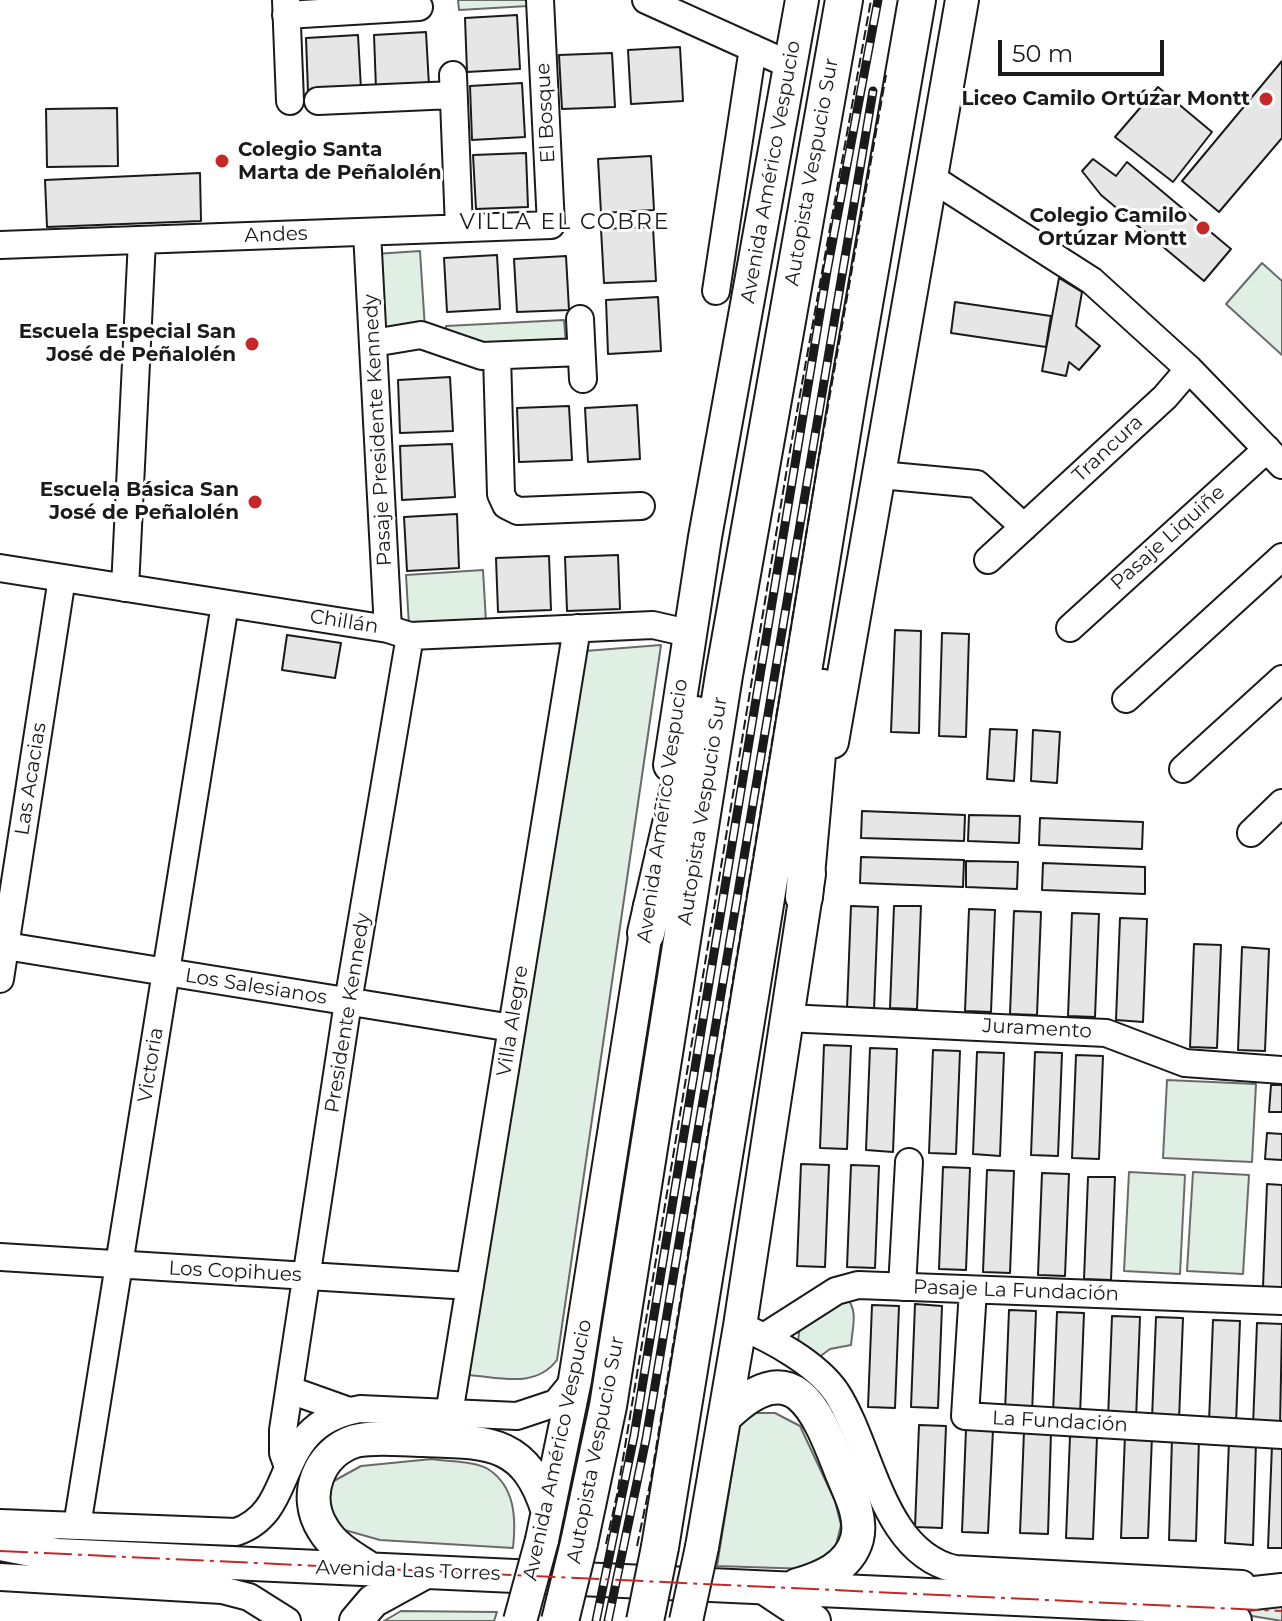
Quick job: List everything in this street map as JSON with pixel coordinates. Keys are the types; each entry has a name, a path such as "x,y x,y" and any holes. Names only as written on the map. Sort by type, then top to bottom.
{"highway":[{"name":"Autopista Vespucio Sur","path":"560,1621 614,1367 764,441 844,0"},
{"path":"645,1621 660,1547 848,396 917,0"},
{"path":"804,897 848,396"},
{"path":"646,933 764,441"}],"main road":[{"name":"Avenida Américo Vespucio","path":"520,1621 545,1526 575,1380 646,933 688,633 802,0"},
{"path":"686,1621 725,1417 752,1332 786,1018 804,897 933,179 962,0"},
{"path":"725,1417 743,1400 765,1389 786,1390 804,1398 818,1414 856,1509 857,1539 842,1563 821,1577 772,1587"},
{"path":"372,1570 328,1536 314,1504 315,1484 325,1462 338,1449 355,1441 469,1442 500,1448 516,1456 528,1468 545,1526"},
{"name":"Avenida Las Torres","path":"0,1544 57,1555 1146,1605"},
{"name":"Avenida Las Torres","path":"0,1562 57,1555"},
{"path":"356,1621 373,1601 428,1571"},
{"path":"772,1587 814,1621"},
{"path":"1146,1605 1282,1588"},
{"path":"1146,1605 1235,1621"}],"street":[{"name":"El Bosque","path":"540,0 551,225"},
{"path":"646,0 790,65"},
{"path":"290,101 286,8 419,7"},
{"path":"716,291 753,48"},
{"path":"318,101 453,85 459,228"},
{"path":"933,179 1092,281 1189,369 1274,457"},
{"name":"Andes","path":"0,245 551,225"},
{"name":"Pasaje Presidente Kennedy","path":"367,232 373,343 399,633"},
{"path":"125,588 142,240"},
{"path":"580,319 583,379"},
{"path":"373,343 421,335 482,356 581,352"},
{"path":"497,356 501,494 506,505 518,511 641,506"},
{"name":"Trancura","path":"988,560 1165,397 1189,369"},
{"name":"Pasaje Liquiñe","path":"1070,628 1274,457"},
{"path":"880,475 977,484 1024,527"},
{"path":"1126,699 1282,557"},
{"name":"Chillán","path":"0,568 399,633 653,625 688,633"},
{"name":"Las Acacias","path":"0,979 62,578"},
{"name":"Victoria","path":"77,1526 225,604"},
{"name":"Villa Alegre","path":"449,1414 577,628"},
{"name":"Presidente Kennedy","path":"287,1464 282,1438 348,1002 399,633"},
{"path":"1183,769 1282,679"},
{"path":"1251,833 1282,803"},
{"name":"Los Salesianos","path":"3,946 512,1028"},
{"name":"Juramento","path":"786,1018 1106,1033 1185,1063 1282,1070"},
{"path":"902,1287 909,1162"},
{"name":"Los Copihues","path":"0,1257 470,1286"},
{"name":"Pasaje La Fundación","path":"752,1332 846,1287 1282,1301"},
{"name":"La Fundación","path":"973,1290 965,1416 1282,1435"},
{"path":"752,1332 832,1387 897,1524 914,1548 936,1563 955,1569 1282,1588"},
{"path":"290,1390 349,1411 530,1414 556,1403 575,1380"},
{"path":"0,1523 236,1532 258,1522 271,1508 287,1464 315,1428 349,1411"},
{"path":"0,1577 222,1590 249,1597 287,1621"}],"green space":[{"path":"458,0 528,0 528,6 459,10"},
{"path":"420,251 425,329 380,332 375,254"},
{"path":"1262,263 1282,281 1282,355 1226,304"},
{"path":"564,320 566,344 484,349 446,336 446,326"},
{"path":"483,570 486,622 409,626 406,575"},
{"path":"661,645 557,1360 548,1369 528,1378 467,1375 585,651"},
{"path":"1167,1080 1256,1084 1252,1162 1163,1158"},
{"path":"1129,1172 1185,1175 1180,1274 1124,1271"},
{"path":"1193,1172 1249,1175 1243,1274 1187,1271"},
{"path":"846,1298 854,1314 851,1345 830,1349 818,1358 798,1342 800,1323"},
{"path":"754,1413 775,1413 800,1426 835,1501 841,1525 834,1553 810,1569 717,1566 740,1423"},
{"path":"432,1459 476,1464 497,1476 512,1505 513,1548 380,1540 341,1529 328,1510 332,1482 361,1466"},
{"path":"1282,1598 1282,1621 1234,1613"},
{"path":"401,1611 497,1612 494,1621 384,1621"}],"building":[{"path":"517,15 520,69 467,72 465,18"},
{"path":"426,32 429,86 376,89 374,35"},
{"path":"358,35 361,89 308,92 306,38"},
{"path":"680,47 683,101 631,104 628,50"},
{"path":"612,53 615,107 562,109 559,55"},
{"name":"Liceo Camilo Ortúzar Montt","path":"1282,61 1282,138 1219,212 1182,181"},
{"path":"522,83 525,137 472,140 470,86"},
{"path":"1158,87 1212,132 1173,182 1115,137"},
{"path":"117,108 118,166 47,167 46,109"},
{"path":"526,153 528,207 476,209 473,155"},
{"path":"651,156 654,210 601,213 598,159"},
{"path":"1093,159 1116,176 1127,162 1231,249 1204,281 1101,195 1082,171"},
{"path":"200,173 201,221 47,227 45,180"},
{"path":"653,227 656,281 604,283 601,229"},
{"path":"497,255 500,309 447,312 444,258"},
{"path":"566,256 569,310 517,312 514,259"},
{"path":"1059,278 1082,292 1076,326 1100,346 1079,370 1069,362 1066,376 1042,371"},
{"path":"658,297 661,351 608,354 606,300"},
{"path":"955,302 1051,316 1046,347 951,333"},
{"path":"450,377 453,431 400,433 398,380"},
{"path":"637,405 640,459 588,462 585,408"},
{"path":"569,406 572,460 519,462 517,408"},
{"path":"452,444 455,497 402,500 400,446"},
{"path":"457,514 459,568 407,571 404,517"},
{"path":"618,555 620,609 567,611 565,557"},
{"path":"549,556 551,610 498,612 496,558"},
{"path":"895,630 921,631 919,733 891,732"},
{"path":"942,633 969,634 966,737 939,736"},
{"path":"287,635 341,643 335,678 282,670"},
{"path":"990,729 1017,730 1014,781 987,779"},
{"path":"1033,730 1060,732 1057,783 1031,781"},
{"path":"862,811 965,815 964,841 861,838"},
{"path":"969,815 1020,816 1019,843 968,841"},
{"path":"1040,818 1143,822 1142,849 1039,845"},
{"path":"861,857 964,860 963,887 860,883"},
{"path":"966,861 1018,862 1017,889 966,887"},
{"path":"1043,863 1145,867 1145,894 1042,890"},
{"path":"851,906 878,907 874,1010 847,1009"},
{"path":"894,906 921,906 917,1009 890,1008"},
{"path":"969,909 995,910 991,1012 965,1011"},
{"path":"1014,911 1041,912 1037,1015 1010,1014"},
{"path":"1072,913 1099,914 1095,1017 1068,1016"},
{"path":"1120,918 1147,919 1143,1022 1116,1020"},
{"path":"1194,944 1221,945 1217,1048 1190,1047"},
{"path":"1242,947 1269,949 1265,1051 1238,1050"},
{"path":"824,1045 851,1046 847,1149 820,1148"},
{"path":"870,1048 897,1049 893,1152 866,1150"},
{"path":"933,1050 960,1051 956,1154 929,1153"},
{"path":"977,1052 1004,1053 1000,1156 973,1154"},
{"path":"1035,1052 1062,1053 1058,1156 1031,1155"},
{"path":"1076,1055 1103,1056 1099,1159 1072,1158"},
{"path":"1271,1085 1282,1085 1282,1112 1269,1112"},
{"path":"1267,1133 1282,1134 1282,1160 1265,1159"},
{"path":"801,1164 829,1165 825,1267 797,1266"},
{"path":"851,1165 879,1166 875,1268 847,1267"},
{"path":"943,1167 970,1168 966,1270 939,1269"},
{"path":"987,1170 1014,1171 1010,1273 983,1272"},
{"path":"1042,1173 1069,1174 1065,1276 1038,1275"},
{"path":"1088,1177 1115,1177 1111,1280 1084,1279"},
{"path":"1267,1184 1282,1185 1282,1287 1263,1287"},
{"path":"915,1304 942,1306 938,1408 911,1407"},
{"path":"872,1305 899,1306 895,1408 868,1407"},
{"path":"1009,1310 1036,1311 1032,1414 1005,1412"},
{"path":"1057,1312 1084,1313 1080,1415 1053,1414"},
{"path":"1112,1316 1140,1317 1136,1419 1108,1419"},
{"path":"1156,1317 1183,1318 1179,1420 1152,1419"},
{"path":"1213,1320 1240,1321 1236,1423 1209,1422"},
{"path":"1257,1323 1282,1324 1280,1427 1253,1426"},
{"path":"919,1425 946,1426 942,1528 915,1527"},
{"path":"966,1429 993,1430 988,1533 962,1532"},
{"path":"1024,1431 1051,1432 1048,1534 1020,1533"},
{"path":"1125,1435 1152,1436 1148,1538 1121,1538"},
{"path":"1070,1436 1097,1437 1093,1539 1066,1538"},
{"path":"1172,1438 1199,1439 1196,1541 1169,1540"},
{"path":"1229,1441 1256,1442 1253,1545 1225,1543"},
{"path":"1272,1445 1282,1446 1282,1548 1268,1548"}],"railway":[{"path":"596,1621 634,1436 827,271 878,0"},
{"path":"608,1621 646,1439 873,91"}],"fence":[{"path":"606,1544 617,1495 789,456 871,0"},
{"path":"637,1546 651,1479 816,474 886,75"}],"power":[{"path":"0,1551 1282,1611"}],"place":[{"name":"Liceo Camilo Ortúzar Montt","path":"1266,99"},
{"name":"Colegio Santa Marta de Peñalolén","path":"222,161"},
{"name":"Colegio Camilo Ortúzar Montt","path":"1203,228"},
{"name":"Escuela Especial San José de Peñalolén","path":"252,344"},
{"name":"Escuela Básica San José de Peñalolén","path":"255,502"}],"district":[{"name":"VILLA EL COBRE","path":"565,223"}]}
